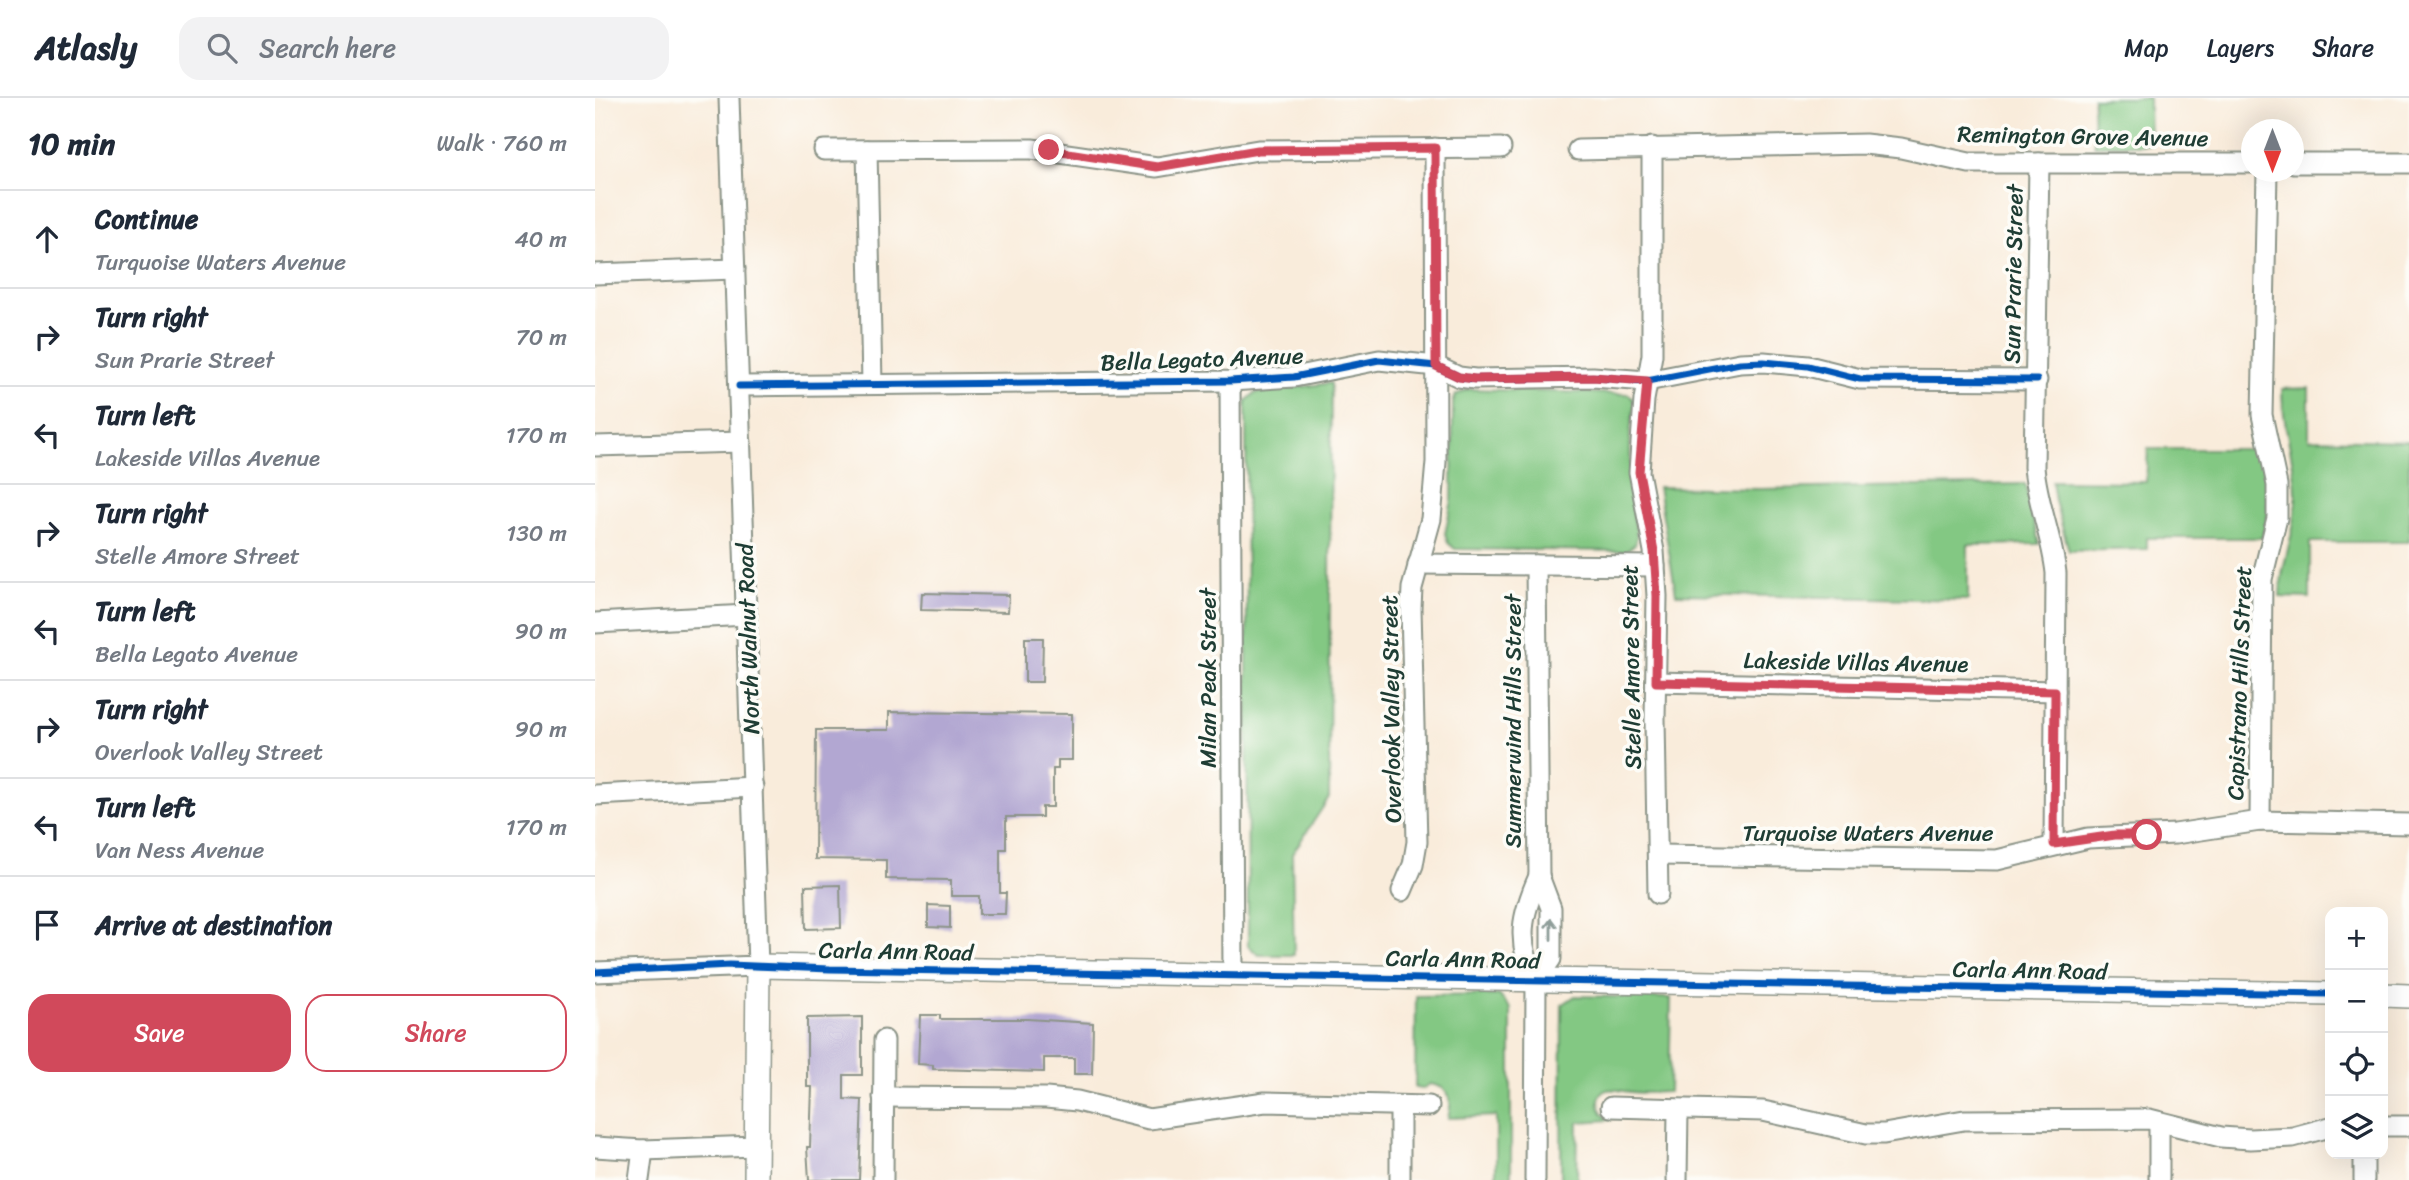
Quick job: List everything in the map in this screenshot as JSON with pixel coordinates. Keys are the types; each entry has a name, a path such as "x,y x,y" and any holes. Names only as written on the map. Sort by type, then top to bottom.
{"street":[{"name":"North Walnut Road","path":"729,98 758,966 756,1180"},
{"name":"Remington Grove Avenue","path":"1578,150 1865,144 1901,148 1969,163 2241,163"},
{"name":"Stelle Amore Street","path":"1652,147 1652,355 1639,472 1655,566 1658,894"},
{"name":"Overlook Valley Street","path":"1402,891 1413,864 1417,842 1411,608 1418,564 1432,507 1436,366 1435,148"},
{"path":"824,150 1033,149 1157,167 1258,150 1501,148"},
{"path":"867,150 872,384"},
{"name":"Sun Prarie Street","path":"2039,163 2036,484 2054,549 2056,573 2054,844"},
{"path":"2304,163 2409,163"},
{"name":"Capistrano Hills Street","path":"2260,821 2262,579 2277,518 2277,485 2262,415 2267,182"},
{"path":"595,274 735,269"},
{"name":"Bella Legato Avenue","path":"739,386 1230,381 1294,377 1379,360 1436,366 1459,377 1475,379 1593,377 1647,381 1740,363 1764,362 1808,366 1860,379 2037,380"},
{"name":"Milan Peak Street","path":"1230,381 1233,975"},
{"path":"595,446 741,442"},
{"path":"1418,564 1655,566"},
{"name":"Summerwind Hills Street","path":"1536,565 1539,876 1551,908 1551,959 1536,980 1524,958 1524,910 1539,876"},
{"path":"595,623 747,615"},
{"name":"Lakeside Villas Avenue","path":"1656,682 2055,691"},
{"path":"595,795 753,787"},
{"name":"Turquoise Waters Avenue","path":"1658,855 1997,860 2025,855 2054,844 2115,835 2175,834 2260,821 2409,824"},
{"name":"Carla Ann Road","path":"595,972 758,966 2325,994"},
{"path":"1535,1180 1536,980"},
{"path":"2388,995 2409,996"},
{"path":"883,1180 884,1040"},
{"path":"883,1097 1046,1098 1077,1101 1149,1119 1265,1102 1400,1108 1429,1106"},
{"path":"1611,1107 1763,1111 1866,1134 1884,1134 1964,1121 2125,1118 2159,1122 2221,1137 2250,1139 2293,1137 2325,1128"},
{"path":"1400,1108 1400,1180"},
{"path":"1677,1180 1678,1110"},
{"path":"2159,1122 2159,1180"},
{"path":"2388,1126 2409,1126"},
{"path":"595,1147 643,1150 756,1146"},
{"path":"639,1180 643,1150"},
{"path":"2364,1159 2364,1180"}],"green space":[{"path":"2093,98 2149,98 2150,145 2094,145"},
{"path":"1331,383 1329,798 1292,854 1294,955 1259,955 1248,946 1246,401 1255,393"},
{"path":"2309,388 2309,439 2409,441 2409,542 2310,542 2310,598 2280,597 2296,507 2295,477 2284,419 2282,389"},
{"path":"1468,389 1629,394 1635,402 1630,434 1631,497 1637,537 1635,544 1626,551 1455,549 1448,543 1445,534 1452,500 1453,402 1456,395"},
{"path":"2148,449 2263,449 2268,513 2262,538 2147,538 2147,549 2069,551 2052,481 2146,482"},
{"path":"2025,484 2039,544 1968,545 1968,600 1676,594 1658,487 1760,489"},
{"path":"1499,995 1511,1009 1511,1180 1496,1180 1496,1116 1448,1118 1450,1100 1446,1091 1430,1084 1422,1089 1415,1088 1416,996"},
{"path":"1575,996 1671,998 1669,1092 1602,1092 1600,1108 1603,1115 1610,1120 1578,1122 1577,1180 1561,1180 1562,1005"}],"building":[{"path":"922,593 1009,595 1008,612 921,610"},
{"path":"1025,638 1043,638 1042,682 1025,682"},
{"path":"889,712 1072,714 1072,760 1058,760 1058,769 1053,769 1053,807 1042,807 1042,817 1006,817 1006,849 1000,849 1000,893 1006,893 1005,914 979,914 979,896 951,896 951,880 886,879 886,860 815,859 816,730 889,730"},
{"path":"840,885 841,928 806,929 805,886"},
{"path":"928,905 950,906 950,928 928,927"},
{"path":"920,1015 940,1015 940,1019 1027,1019 1093,1023 1092,1074 1074,1074 1074,1058 1044,1058 1044,1072 933,1069 933,1065 918,1064"},
{"path":"862,1017 862,1075 844,1075 844,1099 862,1100 859,1180 809,1180 807,1147 810,1147 812,1087 807,1087 807,1018"}],"cycle path":[{"path":"739,386 1230,381 1294,377 1379,360 1436,366 1459,377 1475,379 1593,377 1647,381 1740,363 1764,362 1808,366 1860,379 2037,380"},
{"path":"595,972 730,965 830,969 2325,994"}],"route":[{"path":"1049,150 1157,167 1258,150 1435,148 1436,366 1459,377 1475,379 1593,377 1647,381 1639,472 1654,551 1657,596 1656,682 2055,691 2054,844 2115,835 2147,835"}]}
